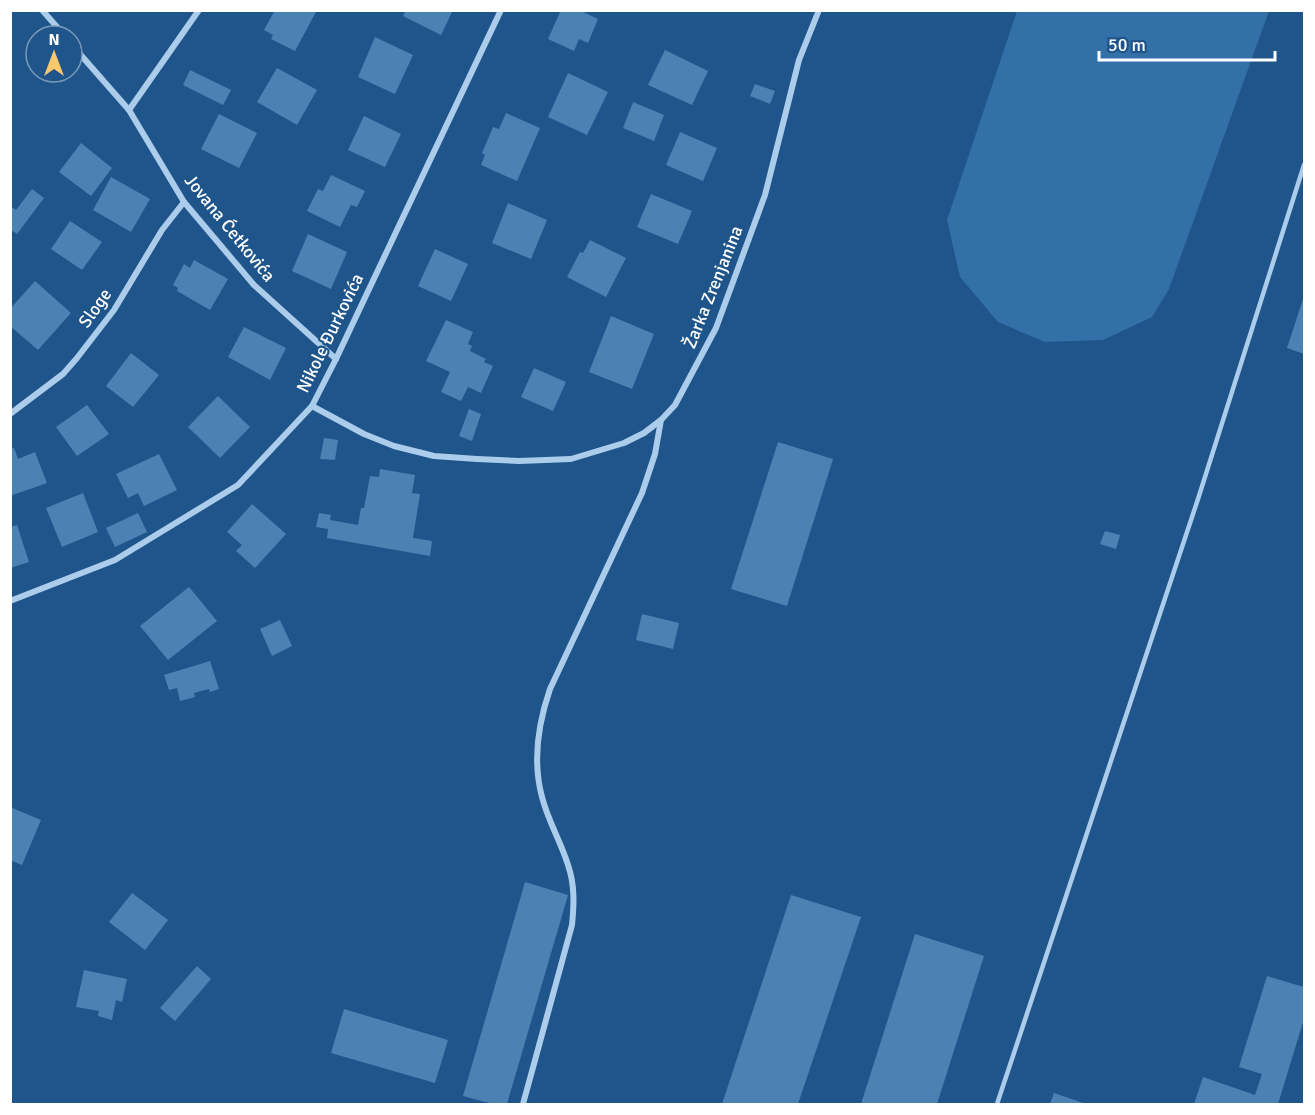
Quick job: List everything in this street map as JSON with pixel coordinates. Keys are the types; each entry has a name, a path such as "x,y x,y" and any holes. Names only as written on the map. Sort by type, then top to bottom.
{"street":[{"path":"42,10 54,24"},
{"path":"129,110 199,10"},
{"name":"Nikole Đurkovića","path":"10,601 115,560 238,484 312,406 501,10"},
{"name":"Žarka Zrenjanina","path":"312,406 364,434 394,446 434,456 488,460 572,459 624,443 644,433 661,420 680,397 716,328 765,195 799,60 819,10"},
{"name":"Jovana Ćetkovića","path":"84,59 129,110 184,202 254,285 336,359"},
{"name":"Sloge","path":"10,414 63,374 77,358 114,310 162,230 184,202"},
{"path":"523,1104 572,925 574,903 568,865 550,823 540,787 536,751 540,720 550,688 642,494 655,454 661,420"}],"lane":[{"path":"998,1104 1198,499 1305,165"}],"shaded area":[{"path":"1017,11 1269,11 1169,289 1152,317 1103,340 1045,342 998,322 960,277 947,220"}],"building":[{"path":"275,10 317,10 295,51 271,39 273,35 264,30"},
{"path":"406,10 453,10 441,35 403,16"},
{"path":"561,10 579,10 598,19 588,43 579,39 574,51 548,39"},
{"path":"375,37 413,55 395,94 358,77"},
{"path":"665,50 708,71 692,105 648,85"},
{"path":"277,68 317,90 297,125 257,102"},
{"path":"190,70 231,90 223,105 183,85"},
{"path":"568,73 608,92 587,135 548,117"},
{"path":"755,84 775,91 770,104 750,96"},
{"path":"633,102 664,115 654,141 623,128"},
{"path":"506,113 540,128 517,181 481,165 485,155 482,153 493,127 499,129"},
{"path":"219,114 257,133 239,168 201,149"},
{"path":"364,116 401,134 385,167 348,150"},
{"path":"680,132 717,148 703,181 666,165"},
{"path":"81,143 112,168 91,196 59,172"},
{"path":"331,175 365,191 357,207 351,205 340,227 307,211 318,189 323,191"},
{"path":"111,177 150,199 131,232 93,210"},
{"path":"32,189 44,198 17,234 10,229 10,206 16,210"},
{"path":"651,194 692,211 678,244 637,227"},
{"path":"508,203 547,220 531,259 492,243"},
{"path":"70,221 102,242 82,270 51,249"},
{"path":"308,234 347,252 331,289 292,271"},
{"path":"590,240 626,258 606,297 567,277 580,252 583,253"},
{"path":"435,249 468,264 451,301 418,286"},
{"path":"194,260 228,279 210,310 177,291 178,288 173,285 184,264 190,268"},
{"path":"35,281 71,313 38,350 10,326 10,309"},
{"path":"1304,296 1304,354 1287,348"},
{"path":"611,316 654,334 632,389 589,372"},
{"path":"446,320 473,332 468,344 472,346 470,351 486,359 484,362 493,366 481,393 468,387 461,401 441,392 450,372 426,361"},
{"path":"244,327 286,348 270,380 228,357"},
{"path":"131,353 159,375 133,407 106,386"},
{"path":"534,368 566,382 553,411 521,397"},
{"path":"218,396 250,427 220,458 188,427"},
{"path":"87,405 109,434 77,456 56,427"},
{"path":"469,409 481,414 472,441 459,436"},
{"path":"324,438 338,440 335,460 320,459"},
{"path":"778,442 833,459 787,606 731,589"},
{"path":"14,448 18,459 35,452 47,483 10,496 10,449"},
{"path":"159,454 177,490 144,506 138,493 128,498 116,474"},
{"path":"380,469 415,475 412,493 420,494 413,538 432,541 430,556 327,538 328,529 316,527 319,513 331,515 330,520 358,525 370,476 379,477"},
{"path":"83,493 98,532 62,547 46,508"},
{"path":"252,504 286,534 255,568 236,551 242,545 227,532"},
{"path":"138,513 147,532 115,547 106,528"},
{"path":"17,525 29,562 10,568 10,527"},
{"path":"1105,531 1120,535 1116,549 1100,544"},
{"path":"189,587 217,621 168,660 140,626"},
{"path":"642,614 679,623 673,649 636,640"},
{"path":"280,620 292,646 272,656 260,629"},
{"path":"210,661 219,689 194,693 195,697 180,701 177,688 169,690 164,675"},
{"path":"10,807 41,820 22,865 10,860"},
{"path":"525,882 568,895 507,1104 493,1104 463,1096"},
{"path":"132,893 168,920 145,950 109,922"},
{"path":"791,895 861,917 798,1104 722,1104"},
{"path":"915,934 984,956 937,1104 861,1104"},
{"path":"197,966 211,979 175,1021 160,1008"},
{"path":"84,970 127,979 122,1002 116,1000 112,1020 98,1016 99,1011 76,1007"},
{"path":"1267,976 1304,987 1304,1019 1278,1104 1194,1104 1203,1077 1255,1095 1262,1074 1239,1067"},
{"path":"344,1009 448,1040 435,1083 331,1053"},
{"path":"1054,1093 1086,1104 1050,1104"}]}
